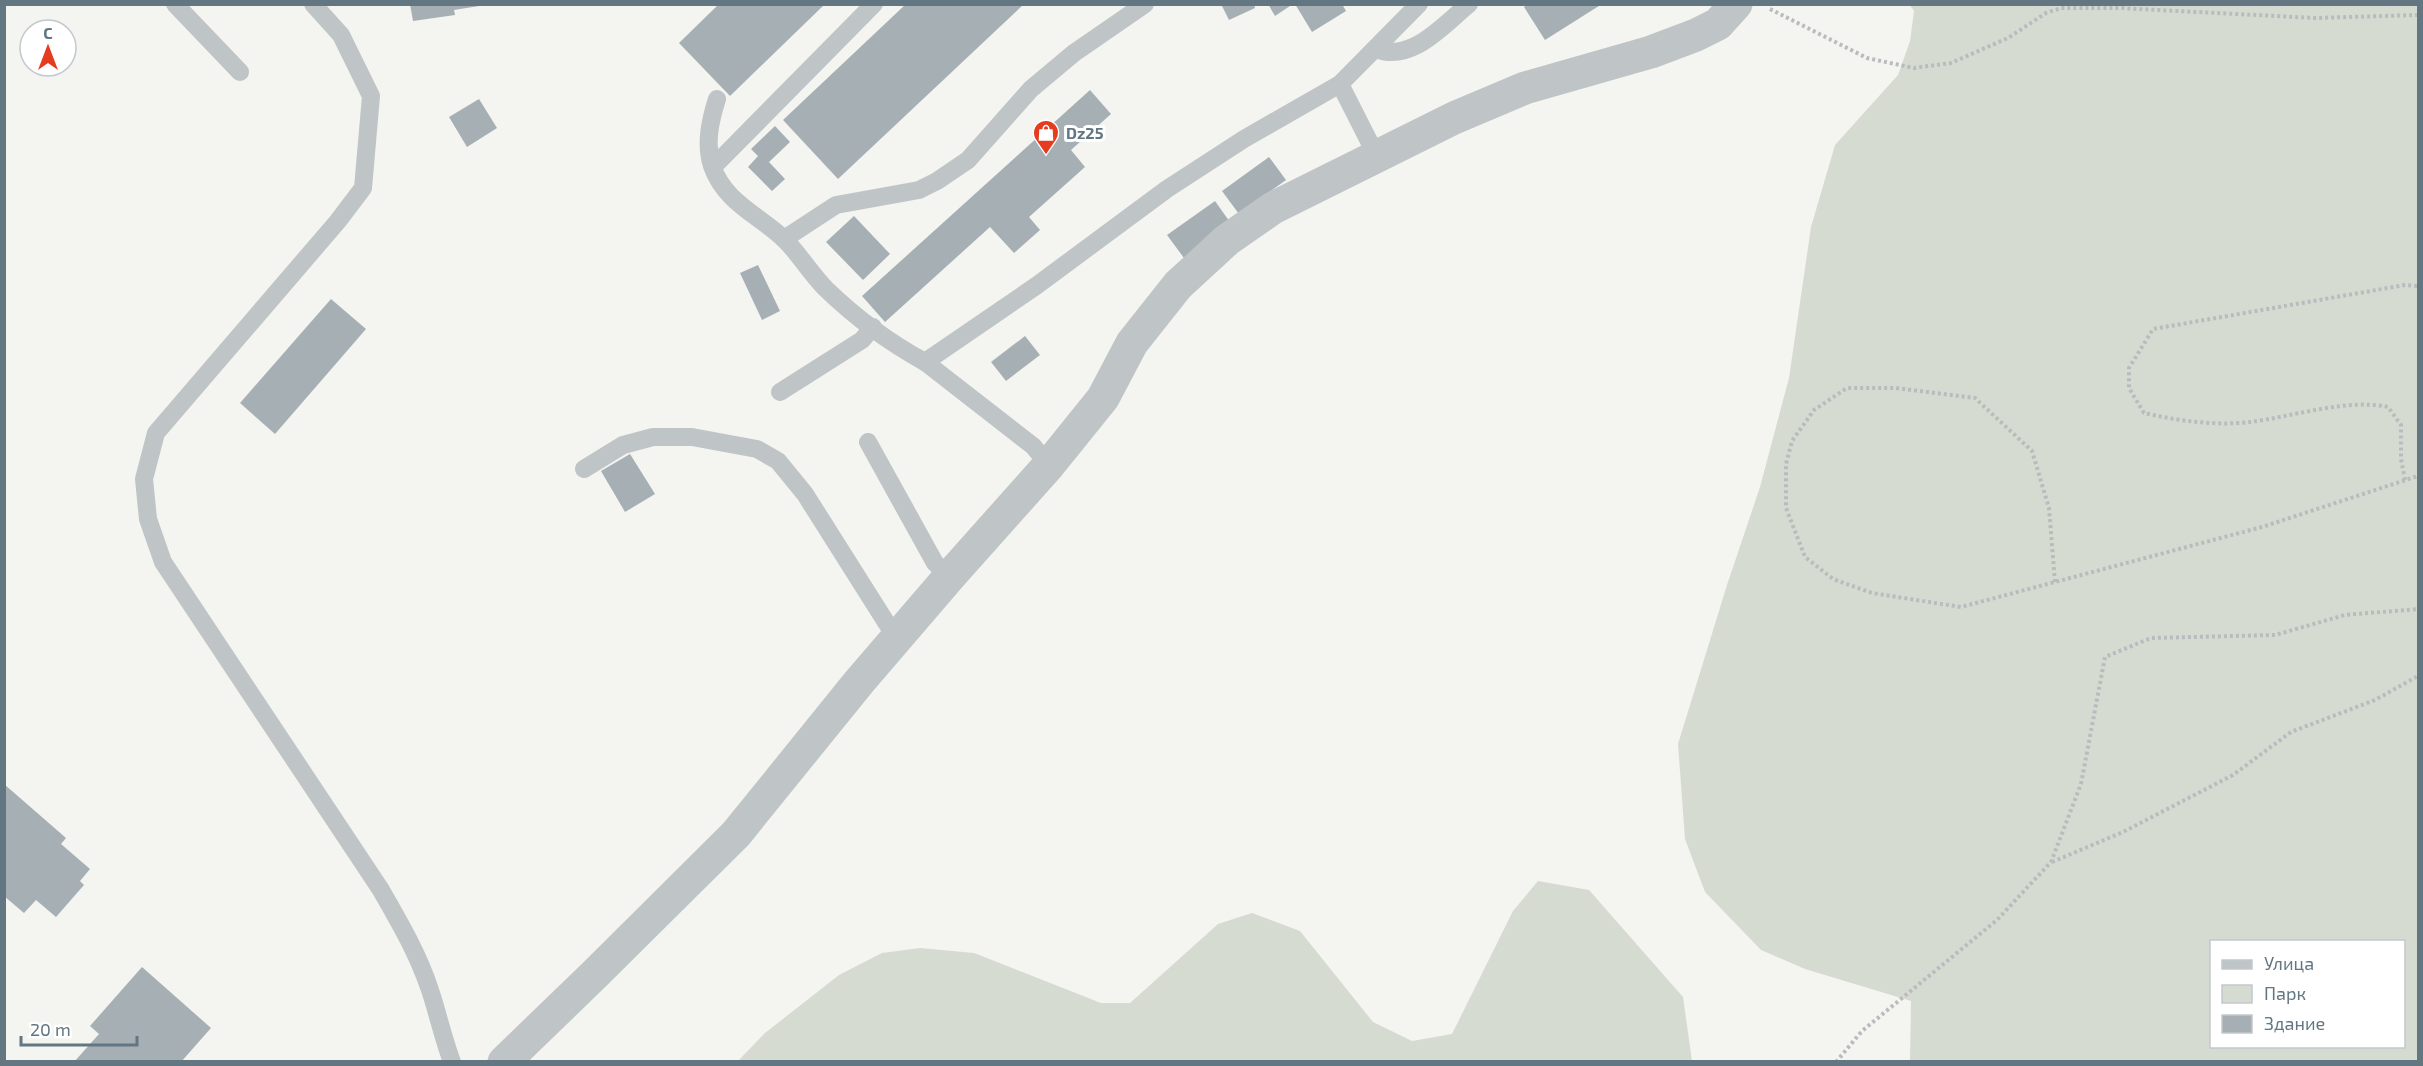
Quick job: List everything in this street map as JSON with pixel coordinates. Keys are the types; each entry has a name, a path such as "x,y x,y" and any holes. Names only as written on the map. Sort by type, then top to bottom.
{"street":[{"path":"504,1062 736,834 896,638 1049,465 1103,398 1132,343 1178,285 1227,240 1273,208 1454,118 1525,88 1651,52 1696,35 1718,24 1736,4"}],"lane":[{"path":"175,4 240,72"},
{"path":"313,4 341,34 371,96 363,188 338,221 156,433 144,479 148,519 163,562 381,890 412,943 430,990 444,1043 452,1062"},
{"path":"713,167 874,4"},
{"path":"784,239 836,205 919,189 937,181 968,160 1030,89 1074,53 1145,4"},
{"path":"925,362 1036,286 1167,189 1244,138 1340,84 1419,4"},
{"path":"1376,49 1396,54 1412,49 1469,4"},
{"path":"1340,84 1376,155"},
{"path":"717,99 711,117 709,151 713,167 736,203 784,239 827,289 906,353 925,362 1033,446 1049,465"},
{"path":"780,392 862,340 873,327"},
{"path":"584,470 623,445 653,437 692,437 757,449 778,461 805,494 896,638"},
{"path":"868,442 935,562 950,576"}],"path":[{"path":"1761,4 1867,57 1914,68 1951,63 2008,38 2046,13 2061,8 2119,8 2315,18 2418,15"},
{"path":"2405,480 2402,459 2402,425 2388,407 2379,405 2336,407 2248,422 2186,422 2144,413 2129,388 2129,368 2153,328 2405,285 2418,286"},
{"path":"2055,582 2049,508 2032,451 1975,398 1896,388 1847,388 1814,410 1792,441 1786,464 1786,508 1804,557 1833,579 1872,593 1961,607 2262,527 2418,476"},
{"path":"1836,1062 1862,1031 1997,920 2051,862 2081,784 2105,657 2151,638 2275,635 2345,615 2418,609"},
{"path":"2051,862 2123,832 2233,775 2291,732 2375,700 2418,676"}],"green space":[{"path":"1910,5 2418,5 2418,1061 1910,1061 1911,1001 1805,969 1761,950 1705,892 1685,839 1678,744 1760,487 1789,378 1811,227 1835,145 1898,75 1910,41 1914,11"},
{"path":"1538,881 1589,890 1683,997 1692,1061 738,1061 765,1033 839,975 882,953 920,948 974,953 1101,1003 1130,1003 1218,924 1252,913 1300,931 1373,1022 1412,1041 1452,1034 1513,911"}],"building":[{"path":"410,4 479,4 479,6 454,10 455,15 413,21"},
{"path":"719,4 825,4 730,96 679,43"},
{"path":"906,4 1024,4 838,179 783,120"},
{"path":"1221,4 1254,4 1255,8 1229,20"},
{"path":"1268,4 1293,4 1275,16"},
{"path":"1295,4 1342,4 1346,11 1312,32"},
{"path":"1528,4 1602,4 1545,40 1524,7"},
{"path":"1090,90 1111,114 1071,150 1085,167 1029,217 1040,230 1014,253 990,227 885,322 862,296"},
{"path":"479,99 497,128 467,147 449,117"},
{"path":"775,126 790,142 769,162 785,179 772,191 748,167 758,156 751,149"},
{"path":"1269,157 1286,180 1239,214 1222,191"},
{"path":"1215,201 1232,225 1184,258 1167,235"},
{"path":"854,216 890,254 863,280 826,242"},
{"path":"758,265 780,311 762,320 740,273"},
{"path":"331,299 366,329 275,434 240,403"},
{"path":"1025,336 1040,355 1006,381 991,362"},
{"path":"630,454 655,494 625,512 601,471"},
{"path":"4,784 66,838 61,844 90,869 80,881 84,885 56,917 36,900 24,913 4,896"},
{"path":"142,967 211,1028 181,1062 74,1062 99,1034 90,1026"}],"place":[{"name":"Dz25","path":"1046,156"}]}
